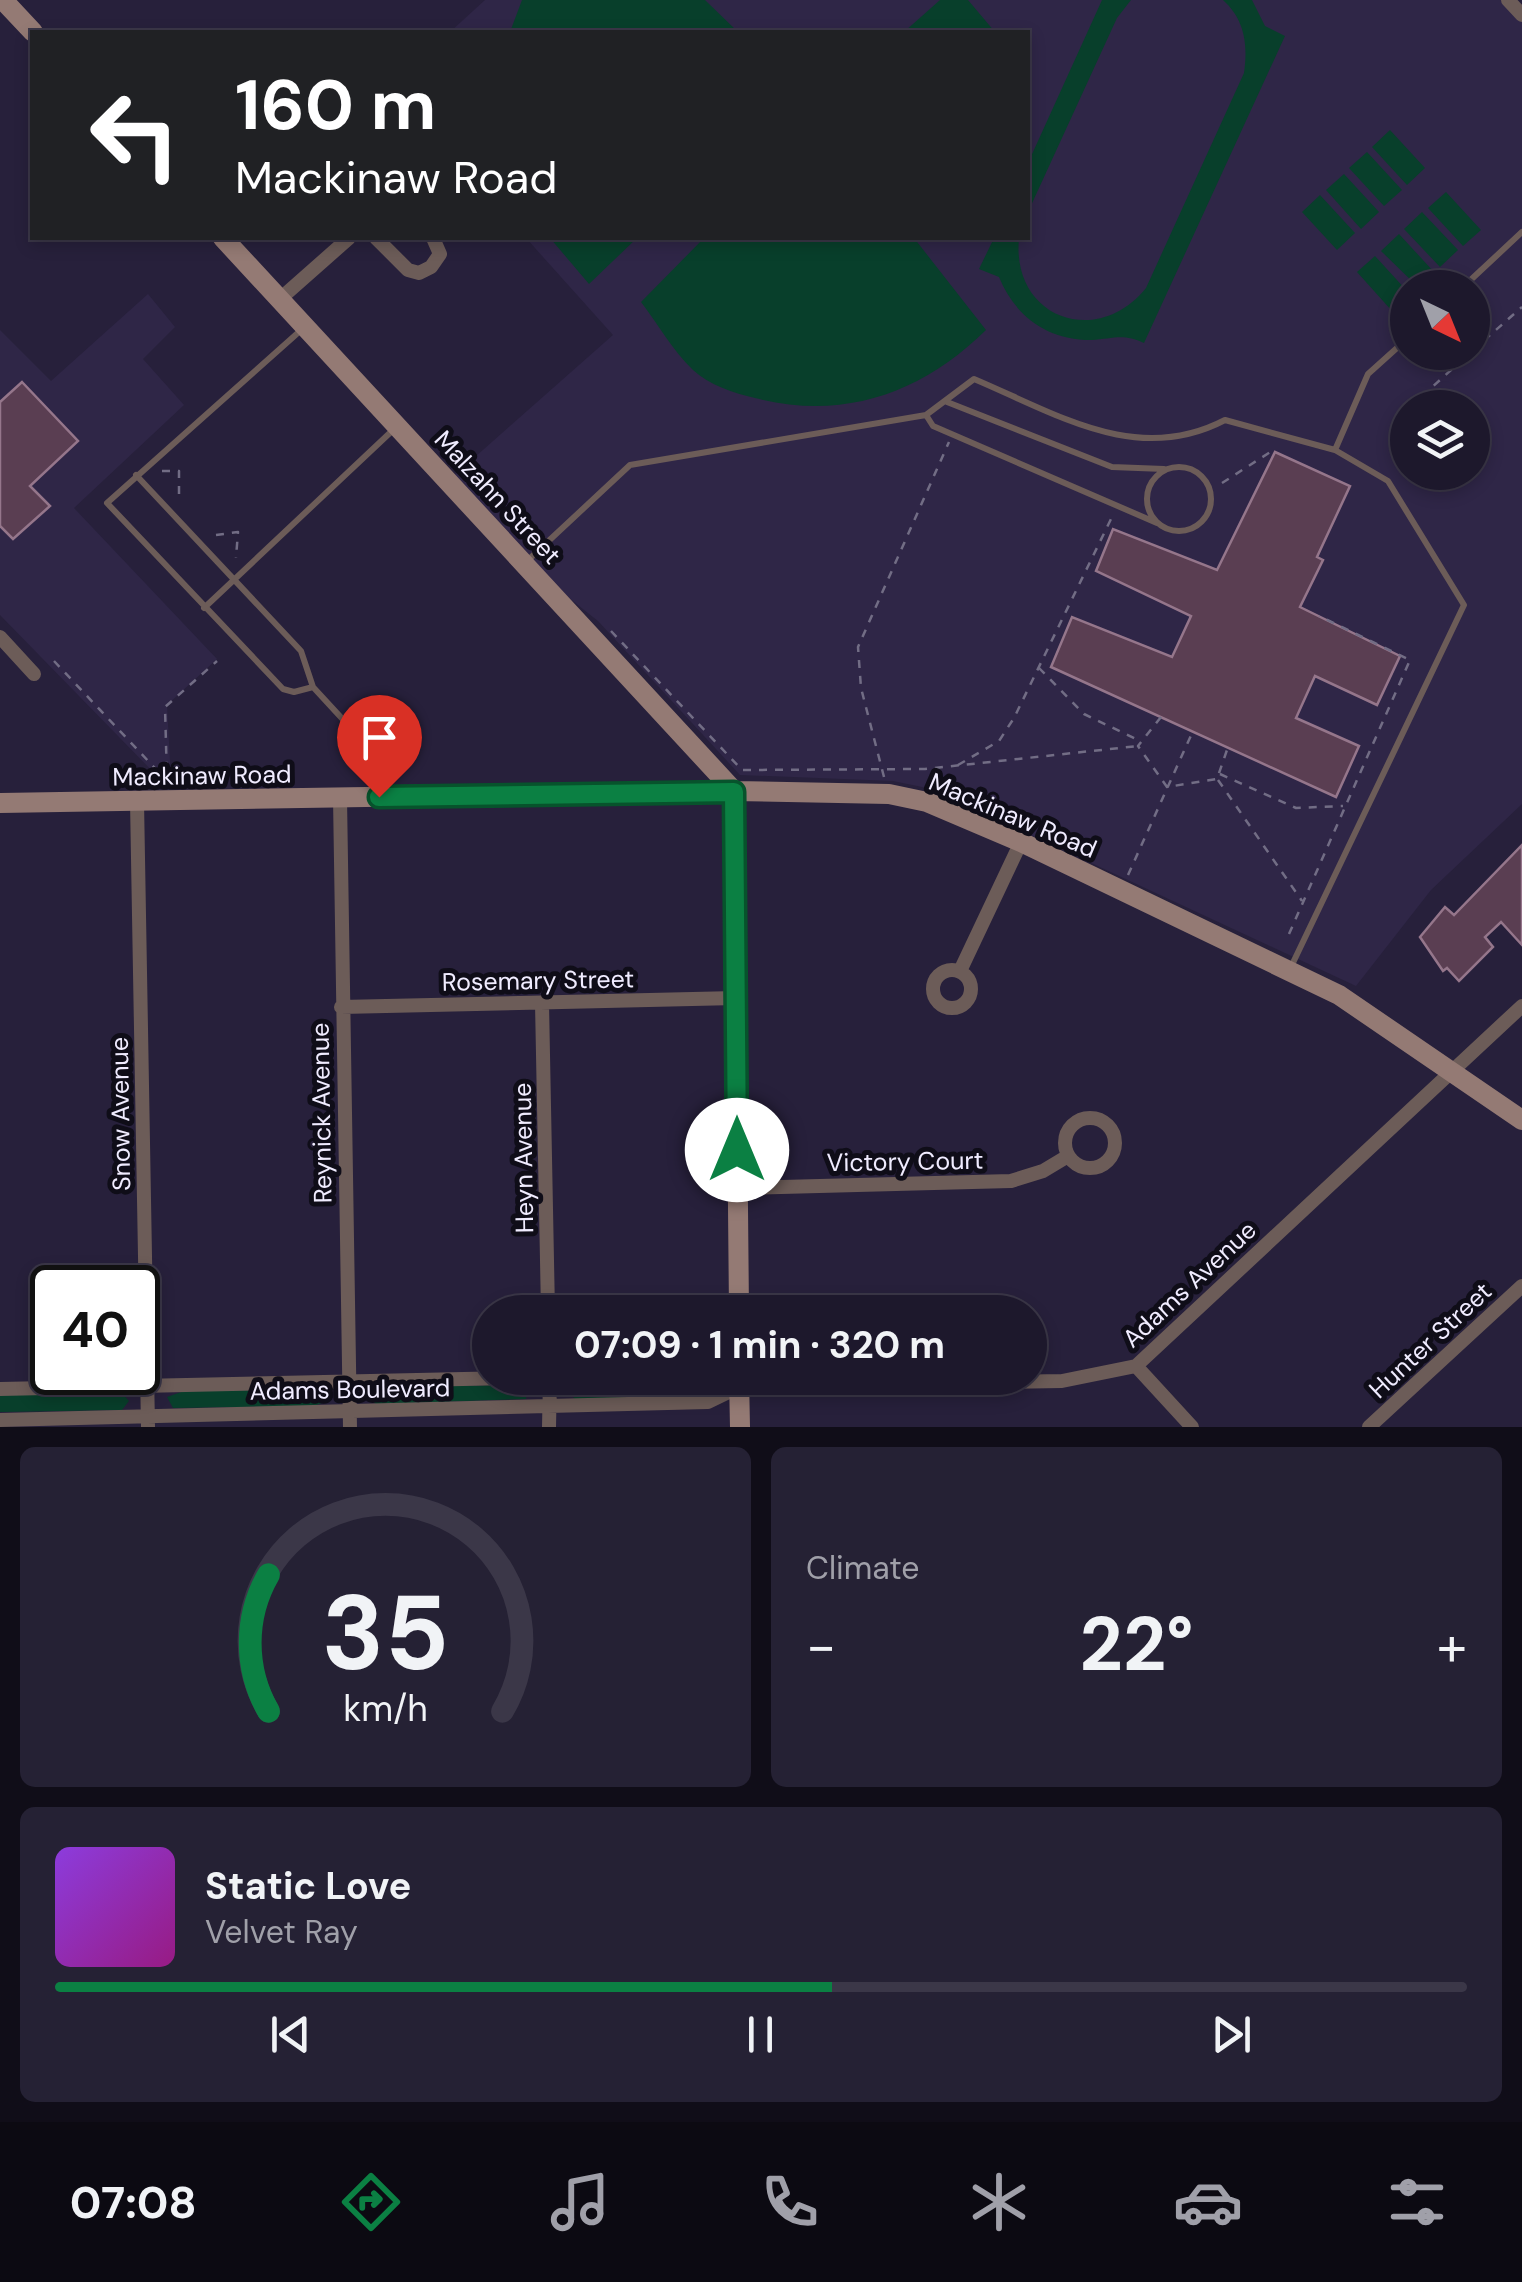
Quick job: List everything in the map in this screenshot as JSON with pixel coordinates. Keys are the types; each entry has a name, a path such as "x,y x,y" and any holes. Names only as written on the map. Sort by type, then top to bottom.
{"street":[{"path":"3,0 31,30"},
{"path":"1508,0 1522,15"},
{"name":"Malzahn Street","path":"224,240 734,792"},
{"path":"280,299 347,240"},
{"path":"378,240 408,270 419,273 431,268 440,254 434,240"},
{"path":"0,637 34,674"},
{"path":"734,792 738,1295"},
{"name":"Mackinaw Road","path":"0,802 734,792 889,794 927,802 1020,842 1290,970 1339,996 1522,1120"},
{"name":"Reynick Avenue","path":"340,798 350,1419"},
{"name":"Snow Avenue","path":"137,801 146,1265"},
{"path":"960,971 1020,842"},
{"name":"Rosemary Street","path":"341,1007 736,998"},
{"name":"Heyn Avenue","path":"542,1003 548,1295"},
{"name":"Adams Avenue","path":"1047,1381 1136,1366 1522,1006"},
{"name":"Victory Court","path":"738,1188 1012,1181 1043,1172 1068,1156"},
{"name":"Hunter Street","path":"1369,1427 1522,1286"},
{"path":"1136,1366 1192,1427"},
{"name":"Adams Boulevard","path":"160,1386 472,1379"},
{"name":"Adams Boulevard","path":"0,1388 30,1388"},
{"name":"Snow Avenue","path":"148,1395 148,1422"},
{"path":"549,1395 549,1427"},
{"name":"Adams Boulevard","path":"0,1420 350,1419 708,1402 717,1395"},
{"path":"737,1395 740,1427"}],"lane":[{"path":"1481,270 1522,232"},
{"path":"305,327 108,500 108,509 282,689 294,692 314,686"},
{"path":"1335,450 1368,374 1390,354"},
{"path":"525,563 630,466 926,415 974,379 1112,437 1194,436 1225,420 1335,450 1388,481 1464,605 1290,970"},
{"path":"926,415 933,426 1176,532 1196,527 1209,511 1211,500 1204,478 1196,471 1186,467 1112,467 947,402"},
{"path":"204,608 398,426"},
{"path":"1157,524 1146,495 1164,470"},
{"path":"136,476 301,651 314,686 368,744 377,763 379,797"}],"path":[{"path":"1490,336 1522,307"},
{"path":"1428,390 1451,370"},
{"path":"889,794 860,688 858,647 949,441"},
{"path":"1222,482 1275,449"},
{"path":"156,470 178,471 179,496"},
{"path":"955,766 999,742 1112,517"},
{"path":"216,535 238,532 236,558"},
{"path":"1289,934 1410,660 1318,616"},
{"path":"601,620 742,770 955,766 1138,746 1161,717"},
{"path":"54,661 167,781 165,707 216,662"},
{"path":"1038,668 1084,714 1142,741"},
{"path":"1121,890 1193,731"},
{"path":"1138,746 1167,788"},
{"path":"1218,776 1228,747"},
{"path":"1167,788 1218,776 1296,808 1345,806"},
{"path":"1218,776 1303,903"}],"shaded area":[{"path":"485,0 1508,0 1522,15 1522,804 1431,890 1356,986 932,789 893,781 740,775 598,621 525,563 449,480 613,335 528,240 1030,240 1030,30 452,30"},
{"path":"148,294 175,327 143,359 184,405 74,508 217,659 167,705 171,779 159,778 0,615 0,330 51,381"}],"green space":[{"path":"522,0 705,0 736,30 511,30"},
{"path":"940,0 968,0 993,30 906,30"},
{"path":"1102,0 1131,0 1117,18 1030,208 1030,159"},
{"path":"1223,0 1252,0 1265,26 1285,36 1144,343 1124,337 1075,339 1034,323 1014,303 999,277 979,269 993,240 1019,240 1020,266 1029,288 1043,305 1061,316 1082,320 1104,317 1126,307 1146,288 1244,73 1243,34"},
{"path":"1390,130 1425,168 1407,185 1372,147"},
{"path":"1367,152 1402,190 1384,206 1349,168"},
{"path":"1344,174 1379,212 1361,229 1326,190"},
{"path":"1446,192 1481,230 1463,246 1428,208"},
{"path":"1320,195 1355,233 1337,250 1302,212"},
{"path":"1422,212 1458,250 1440,267 1404,229"},
{"path":"1399,234 1432,270 1401,270 1381,251"},
{"path":"552,240 635,240 589,284"},
{"path":"702,240 916,240 986,330 935,370 880,396 820,406 788,404 739,394 699,375 672,346 641,302"},
{"path":"1375,256 1390,272 1390,309 1357,272"},
{"path":"472,1386 472,1395 527,1395 526,1399 376,1404 369,1398 378,1387"},
{"path":"323,1390 327,1401 314,1406 173,1408 167,1397 184,1391"},
{"path":"0,1395 124,1395 129,1401 122,1410 0,1412"},
{"path":"571,1395 708,1395 707,1397 577,1401"}],"building":[{"path":"22,382 78,441 30,486 50,506 13,539 0,526 0,402"},
{"path":"1275,452 1350,486 1317,557 1323,560 1300,607 1400,656 1377,705 1315,676 1296,718 1359,746 1336,797 1051,667 1072,617 1172,657 1191,616 1096,571 1113,529 1217,570"},
{"path":"1522,845 1522,945 1501,922 1485,937 1493,947 1459,981 1447,968 1443,971 1420,937 1445,907 1454,915"}],"route":[{"path":"379,797 734,792 737,1150"}]}
